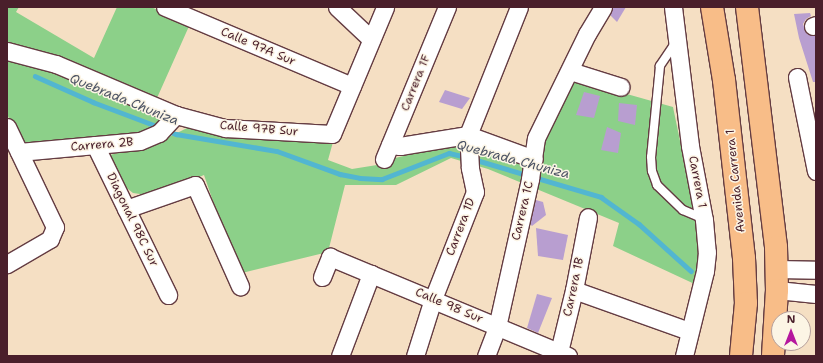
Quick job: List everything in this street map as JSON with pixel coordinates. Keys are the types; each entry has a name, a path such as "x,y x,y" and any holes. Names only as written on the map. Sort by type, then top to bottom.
{"highway":[{"name":"Avenida Carrera 1","path":"712,7 724,80 744,258 746,303 741,356"},
{"path":"747,7 772,200 777,269 777,356"}],"street":[{"name":"Calle 97A Sur","path":"165,7 352,86"},
{"path":"337,7 372,39"},
{"path":"352,86 385,7"},
{"name":"Carrera 1F","path":"447,7 387,152 400,146 469,142"},
{"name":"Carrera 1D","path":"415,356 433,300 475,192 470,168 469,142 519,7"},
{"name":"Carrera 1C","path":"486,356 497,326 532,169 536,138 587,34 603,7"},
{"name":"Carrera 1","path":"673,7 690,146 704,220 707,252 705,272 689,330 684,356"},
{"name":"Calle 97B Sur","path":"7,51 56,64 168,124 332,134 352,86"},
{"path":"570,71 621,87"},
{"path":"797,77 810,115 816,172"},
{"name":"Carrera 2B","path":"18,152 140,141 168,124"},
{"path":"7,127 55,227 50,239 7,264"},
{"path":"469,142 532,169"},
{"name":"Diagonal 98C Sur","path":"95,145 168,295"},
{"path":"126,209 195,185 240,286"},
{"name":"Carrera 1B","path":"562,355 588,217"},
{"name":"Calle 98 Sur","path":"322,277 330,257 497,326 562,355"},
{"path":"777,269 816,270"},
{"path":"340,356 372,274"},
{"path":"574,290 689,330"},
{"path":"777,290 816,294"}],"lane":[{"path":"678,41 660,66 651,157 652,171 657,185 683,210 704,220"}],"green space":[{"path":"7,7 19,7 16,12 94,58 117,7 151,7 190,24 157,98 173,104 160,124 127,137 99,136 21,144 7,114"},
{"path":"570,78 673,107 702,247 701,287 613,246 619,223 488,169 451,158 396,185 345,185 328,252 238,274 204,175 154,196 133,193 119,182 110,155 155,144 187,128 333,142 328,160 352,169 377,165 395,158 476,139 524,146 538,141"}],"building":[{"path":"613,7 626,7 617,22 610,15"},
{"path":"810,13 811,16 806,19 803,24 807,34 816,36 816,82 813,82 799,38 794,14"},
{"path":"445,90 470,98 462,109 439,102"},
{"path":"584,92 600,96 594,118 576,115"},
{"path":"619,103 637,105 635,125 618,121"},
{"path":"607,127 621,133 618,153 601,150"},
{"path":"536,200 543,202 546,215 532,226 530,224"},
{"path":"536,228 568,235 563,260 538,256"},
{"path":"537,294 552,298 538,333 527,328"}],"waterway":[{"name":"Quebrada Chuniza","path":"35,76 93,102 159,127"},
{"name":"Quebrada Chuniza","path":"165,130 176,134 277,151 340,174 360,178 382,179 449,153 466,157"},
{"name":"Quebrada Chuniza","path":"473,159 601,197 639,224 691,271"}]}
